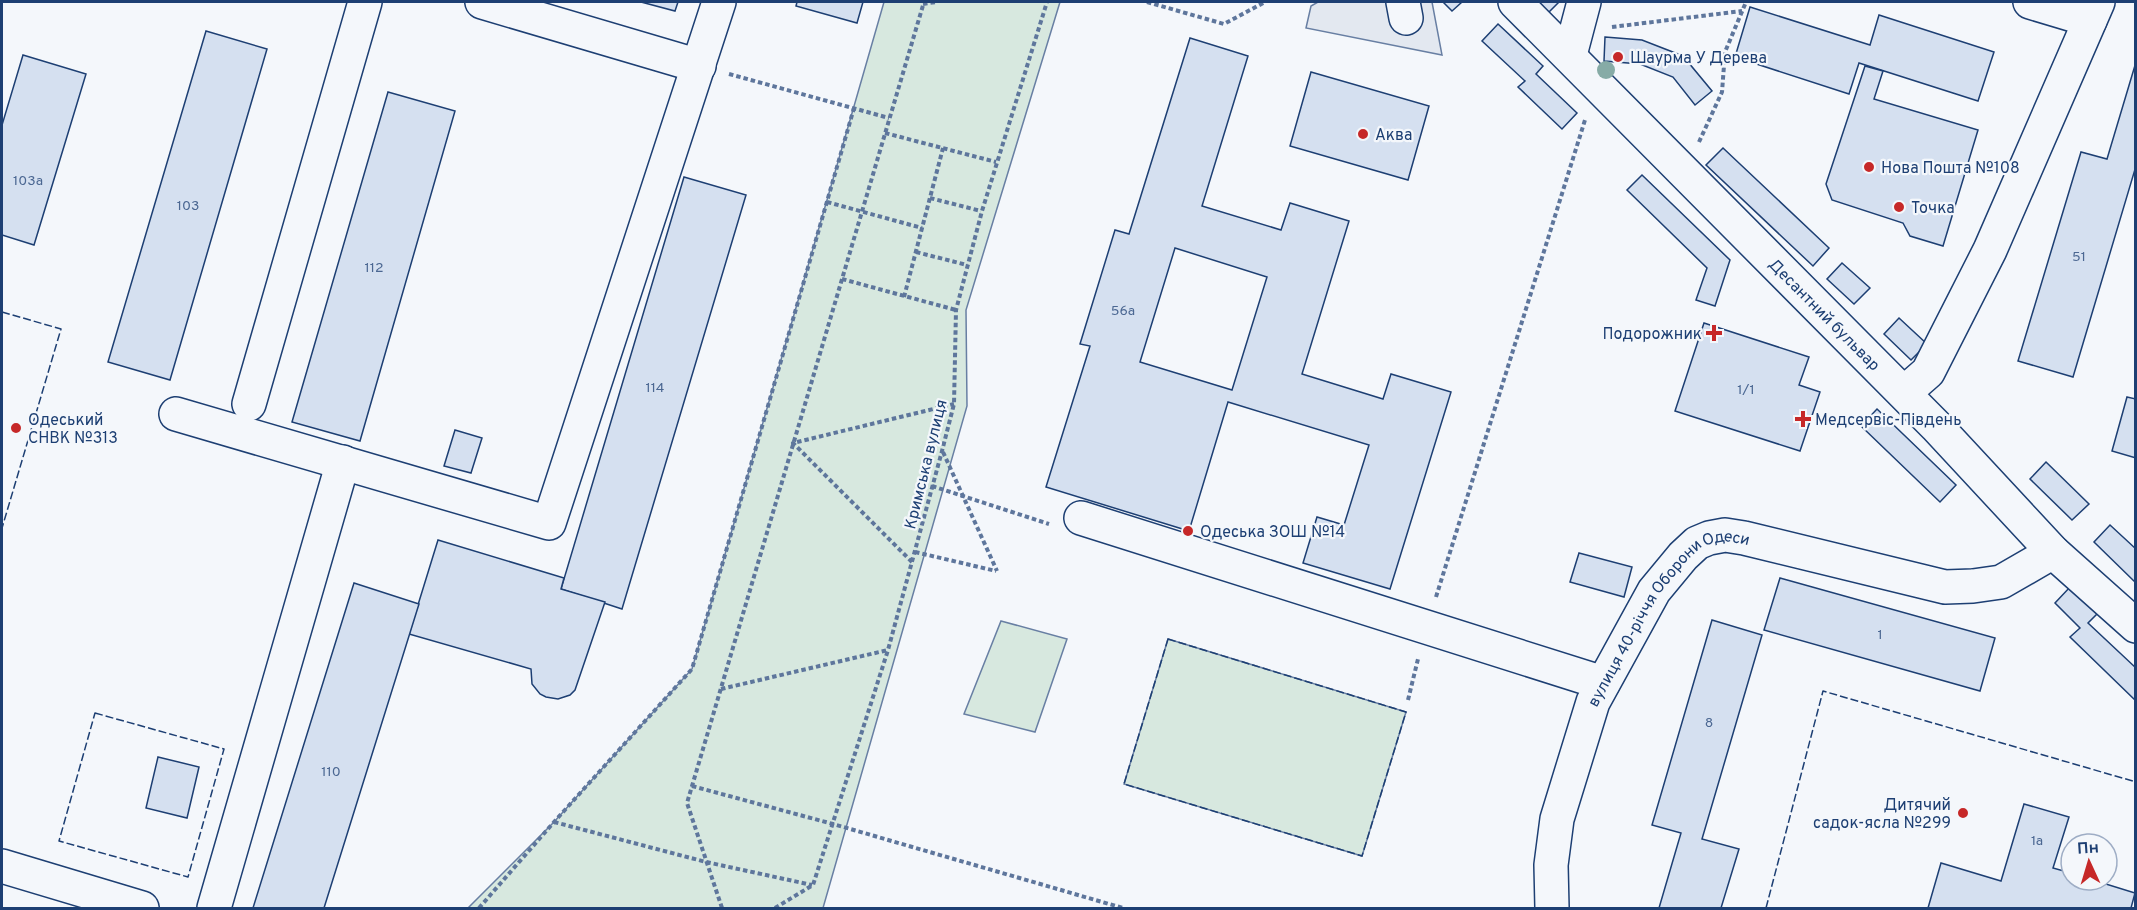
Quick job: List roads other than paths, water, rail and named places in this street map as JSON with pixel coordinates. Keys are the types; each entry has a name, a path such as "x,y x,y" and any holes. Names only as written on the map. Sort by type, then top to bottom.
{"street":[{"path":"249,404 365,2"},
{"path":"482,2 699,66"},
{"path":"176,414 549,523 719,2"},
{"name":"Десантний бульвар","path":"1515,2 1577,29 1597,82 1904,393 2053,552 2136,626"},
{"path":"1904,393 1928,372 1990,250 2094,11 2030,2"},
{"path":"214,909 343,462"},
{"path":"1081,518 1603,683"},
{"name":"вулиця 40-річчя Оборони Одеси","path":"1552,909 1551,865 1557,819 1593,702 1654,591 1696,543 1725,535 1744,538 1945,587 2001,582 2053,552"},
{"path":"2,866 142,909"}],"place":[{"name":"Шаурма У Дерева","path":"1618,57"},
{"name":"Аква","path":"1363,134"},
{"name":"Нова Пошта №108","path":"1869,167"},
{"name":"Точка","path":"1899,207"},
{"name":"Подорожник","path":"1714,333"},
{"name":"Медсервіс-Південь","path":"1803,419"},
{"name":"Одеський СНВК №313","path":"16,428"},
{"name":"Одеська ЗОШ №14","path":"1188,531"},
{"name":"Дитячий садок-ясла №299","path":"1963,813"}]}
